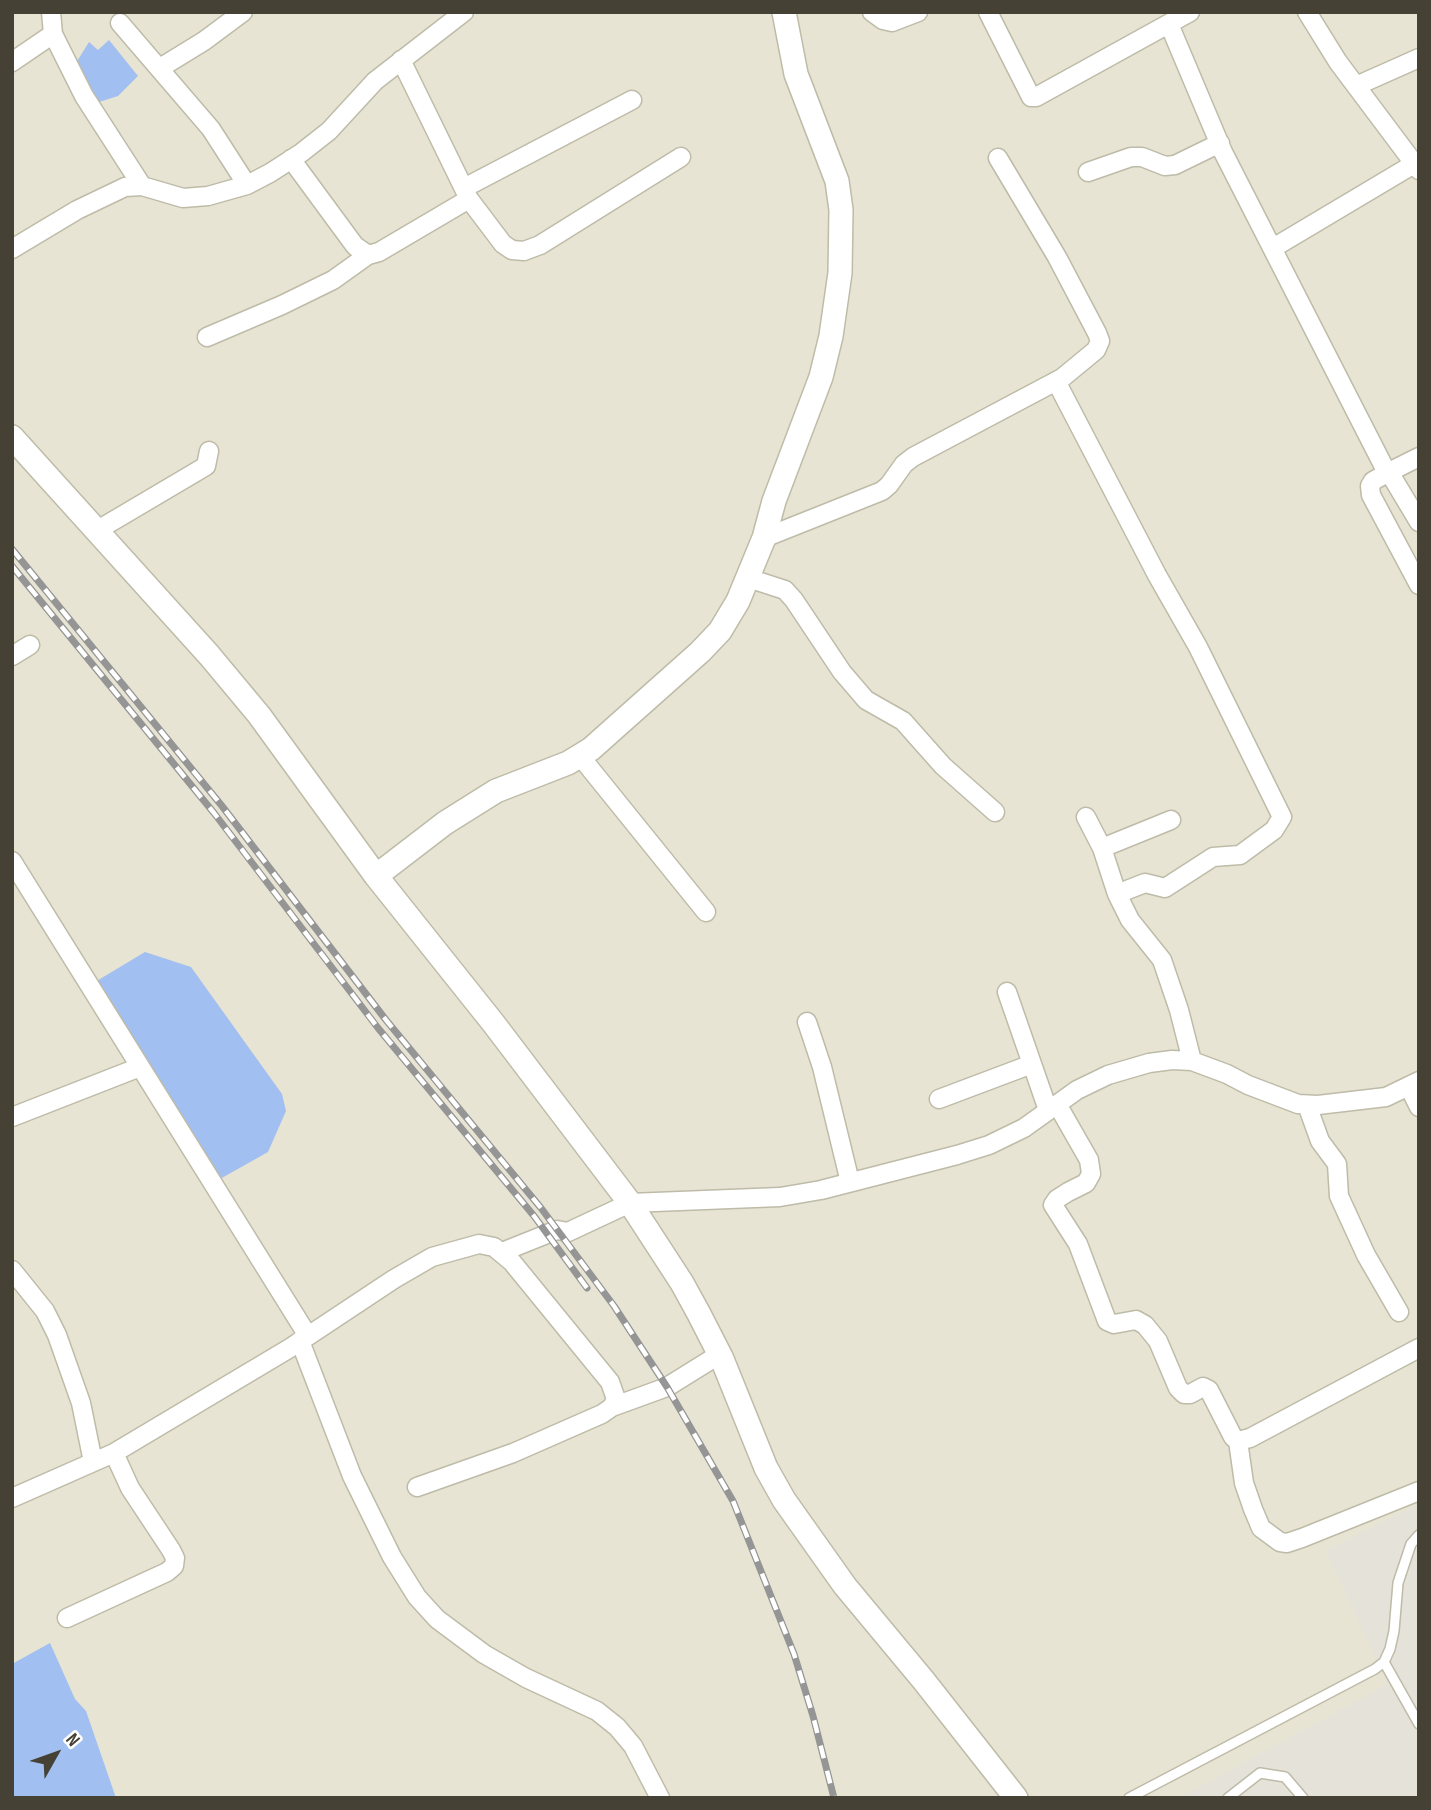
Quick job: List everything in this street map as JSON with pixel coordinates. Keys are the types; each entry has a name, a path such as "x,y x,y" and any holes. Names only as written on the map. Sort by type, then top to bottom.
{"street":[{"path":"51,12 53,34 84,96 142,186"},
{"path":"160,68 204,41 243,12"},
{"path":"12,249 125,187 142,186 183,198 208,196 247,185 291,159 329,131 375,81 464,12"},
{"path":"376,876 445,823 496,790 568,763 591,749 679,672 713,638 738,601 764,538 774,500 821,377 831,336 840,273 841,210 837,181 796,74 784,12"},
{"path":"872,12 883,20 892,22 918,12"},
{"path":"988,12 1031,97 1036,97 1190,12"},
{"path":"1273,248 1417,167 1338,62 1307,12"},
{"path":"120,23 211,129 247,185"},
{"path":"1169,24 1220,143 1384,467 1390,472 1419,522"},
{"path":"12,62 53,34"},
{"path":"1356,86 1419,58"},
{"path":"401,60 467,194 503,244 512,250 524,251 540,245 681,157"},
{"path":"207,337 332,280 467,194 632,100"},
{"path":"1088,172 1131,157 1142,157 1165,166 1175,165 1220,143"},
{"path":"764,538 882,491 913,457 1056,381 1096,350 1100,341 1056,257 998,158"},
{"path":"291,159 355,246 368,255"},
{"path":"1056,381 1210,670 1282,817 1274,830 1240,855 1213,857 1166,888 1145,883 1117,894"},
{"path":"12,437 259,715 376,876 494,1024 630,1203 682,1283 720,1354 766,1468 810,1538 845,1586 1016,1798"},
{"path":"96,531 206,466 209,451"},
{"path":"1419,457 1373,481 1370,486 1371,495 1419,585"},
{"path":"748,578 785,590 842,672 866,700 903,721 943,766 995,812"},
{"path":"12,656 30,645"},
{"path":"580,756 706,912"},
{"path":"1086,817 1102,848 1117,894 1138,932 1162,960 1192,1061"},
{"path":"1102,848 1171,820"},
{"path":"12,862 304,1338 352,1476 392,1557 417,1597 437,1619 484,1654 526,1678 597,1711 617,1727 633,1746 660,1798"},
{"path":"1007,992 1032,1064 1052,1107 1089,1160 1091,1174 1086,1183 1068,1192 1053,1205 1078,1244 1107,1321 1114,1324 1136,1320 1144,1325 1158,1341 1178,1388 1184,1394 1203,1387 1209,1390 1233,1437 1238,1441 1244,1483 1261,1528 1280,1542 1302,1538 1419,1491"},
{"path":"807,1022 822,1067 850,1182"},
{"path":"502,1252 557,1230 568,1232 630,1203 780,1197 957,1155 989,1145 1024,1128 1077,1090 1108,1075 1172,1059 1192,1061 1298,1104 1307,1105 1386,1097 1414,1084 1419,1107"},
{"path":"939,1100 1032,1064"},
{"path":"12,1117 140,1067"},
{"path":"1307,1105 1320,1140 1337,1164 1339,1196 1366,1255 1399,1312"},
{"path":"12,1498 114,1453 432,1257 479,1244 494,1247 512,1262 610,1382 616,1399 612,1407"},
{"path":"12,1270 44,1311 57,1335 81,1403 93,1462"},
{"path":"1238,1441 1250,1438 1419,1348"},
{"path":"417,1487 513,1453 612,1407 667,1387 720,1354"},
{"path":"67,1618 157,1577 174,1566 175,1558 171,1550 130,1488 114,1453"}],"lane":[{"path":"1129,1798 1376,1669 1384,1662 1394,1631 1398,1583 1411,1544 1419,1535"},
{"path":"1384,1662 1419,1724"},
{"path":"1228,1798 1260,1773 1285,1777 1303,1798"}],"shaded area":[{"path":"12,12 1419,12 1419,1798 12,1798"},
{"path":"1419,1504 1419,1798 1179,1798 1388,1684 1326,1551"}],"water":[{"path":"109,40 138,76 118,96 83,107 66,79 89,42 98,50"},
{"path":"145,952 191,967 282,1094 286,1111 268,1152 204,1188 157,1101 99,1020 90,985"},
{"path":"50,1643 75,1699 86,1711 116,1798 12,1798 12,1664"}],"railway":[{"path":"12,549 222,806 386,1020 541,1208 614,1306 667,1387 733,1501 794,1654 834,1798"},
{"path":"12,566 214,813 378,1028 534,1216 587,1288"}]}
